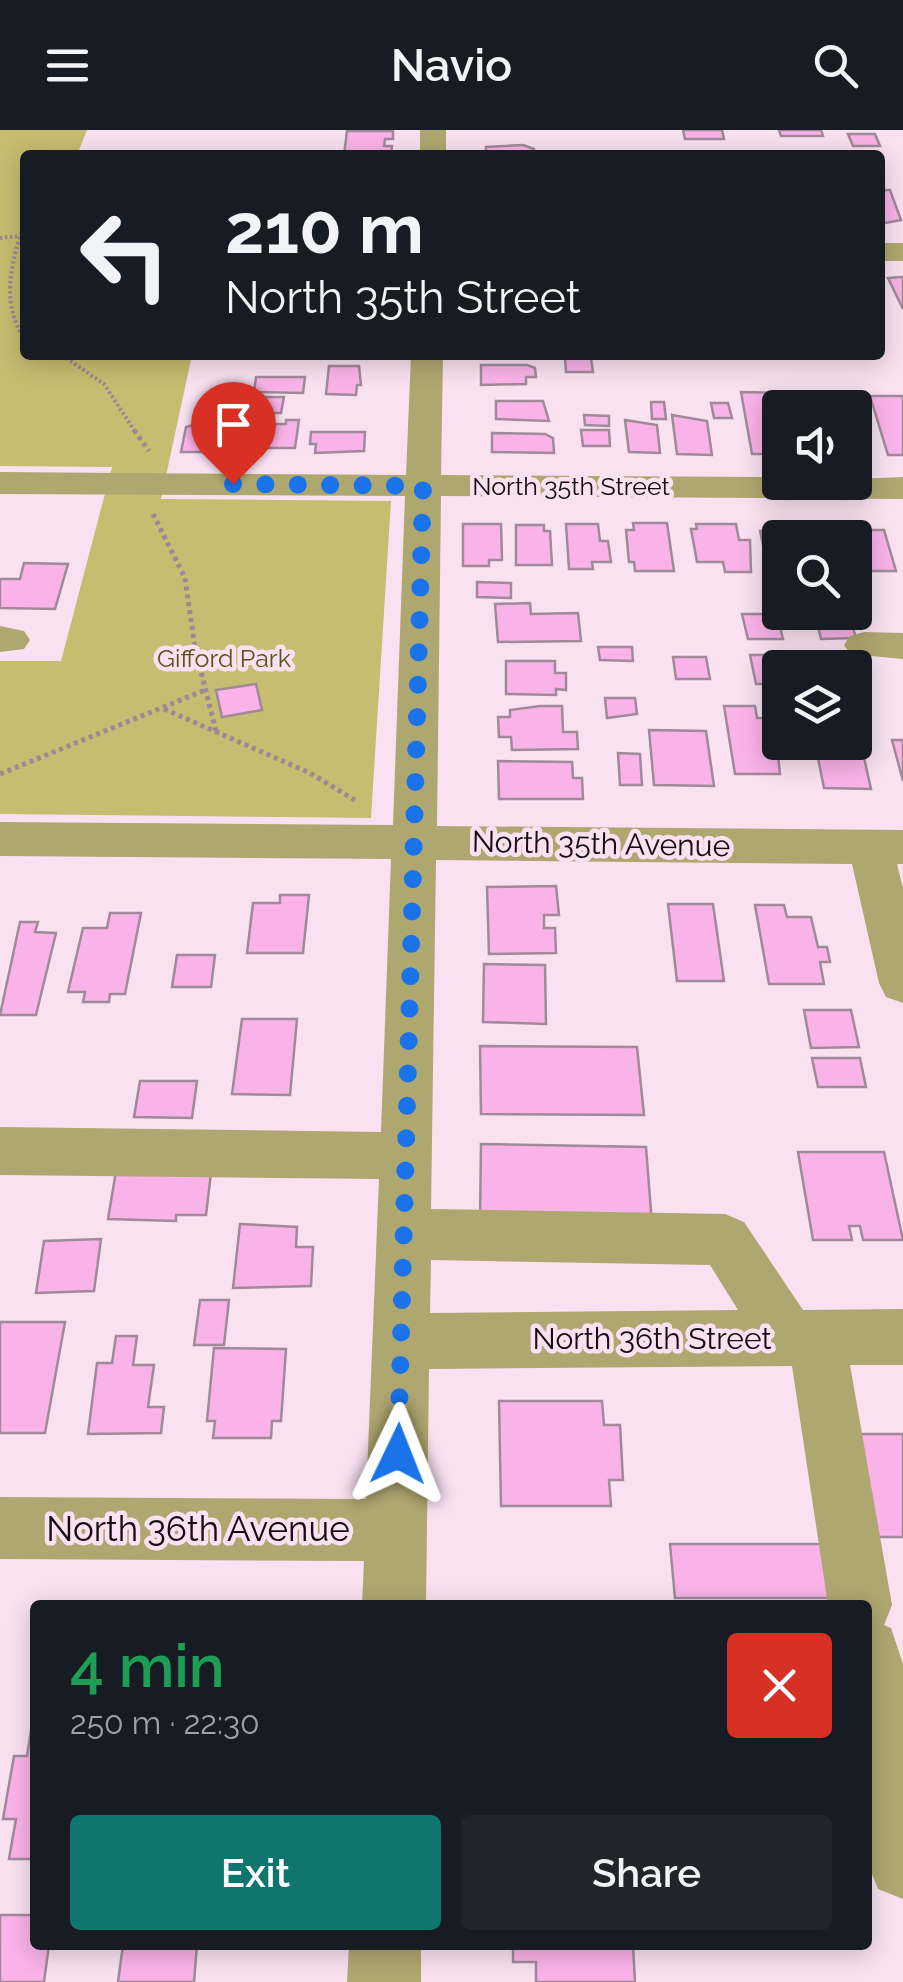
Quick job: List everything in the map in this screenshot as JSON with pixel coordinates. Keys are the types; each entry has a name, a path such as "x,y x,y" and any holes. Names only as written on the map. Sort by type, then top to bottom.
{"street":[{"path":"394,1600 427,360"},
{"name":"North 35th Street","path":"0,483 903,488"},
{"name":"North 35th Avenue","path":"0,839 886,846"},
{"path":"886,846 903,983"},
{"path":"0,1151 407,1156"},
{"path":"404,1234 725,1240 802,1338 859,1600"},
{"name":"North 36th Street","path":"402,1341 903,1337"},
{"name":"North 36th Avenue","path":"0,1528 396,1530"},
{"path":"872,1667 893,1746 903,1864"},
{"path":"384,1982 385,1950"}],"path":[{"path":"0,238 20,236 11,267 6,321 20,334"},
{"path":"0,263 11,267"},
{"path":"73,360 88,367 111,388 156,460"},
{"path":"151,499 152,513 185,578 216,732"},
{"path":"0,774 205,690"},
{"path":"164,709 310,773 364,806"}],"green space":[{"name":"Gifford Park","path":"0,130 87,130 79,150 20,150 20,360 191,360 161,499 391,501 371,818 0,814 0,661 61,661 112,467 0,466"}],"building":[{"path":"683,130 722,130 724,139 685,139"},
{"path":"779,130 821,130 823,136 781,136"},
{"path":"347,131 393,131 393,139 385,139 384,146 392,146 392,150 345,150"},
{"path":"848,134 875,134 880,146 853,146"},
{"path":"523,145 534,150 486,150"},
{"path":"885,190 890,190 901,220 885,223"},
{"path":"903,277 903,309 888,278"},
{"path":"565,360 591,360 593,372 566,372"},
{"path":"481,365 527,365 535,368 536,377 526,377 526,384 481,385"},
{"path":"329,366 359,366 361,385 357,385 356,395 326,394"},
{"path":"256,377 305,377 303,393 254,392"},
{"path":"215,388 242,389 238,404 212,404"},
{"path":"741,392 762,392 762,454 752,454"},
{"path":"872,396 903,396 903,455 888,455"},
{"path":"254,397 284,397 281,413 252,413"},
{"path":"496,401 543,401 549,421 496,419"},
{"path":"651,402 664,402 666,419 652,419"},
{"path":"711,403 728,403 732,418 714,418"},
{"path":"584,415 609,416 609,426 585,425"},
{"path":"672,415 707,421 712,455 677,454"},
{"path":"286,420 299,420 295,448 249,448 252,424 286,424"},
{"path":"625,420 657,425 660,453 629,452"},
{"path":"237,426 233,452 181,452 186,427"},
{"path":"581,430 609,430 610,446 583,446"},
{"path":"311,432 365,432 364,451 315,453 316,444 310,444"},
{"path":"492,433 545,434 553,438 554,453 492,452"},
{"path":"633,523 667,523 674,571 635,571 634,562 629,562 626,530 634,530"},
{"path":"463,524 501,524 502,560 489,560 489,566 463,566"},
{"path":"566,524 598,524 600,541 608,541 611,562 592,562 593,569 569,569"},
{"path":"696,524 736,524 739,540 750,540 751,572 725,572 723,562 697,562 691,529 697,529"},
{"path":"516,525 544,525 544,531 550,531 552,565 516,565"},
{"path":"872,530 884,530 896,571 872,571"},
{"path":"24,563 68,564 55,609 0,608 0,579 20,579"},
{"path":"477,582 511,583 511,598 477,597"},
{"path":"530,603 531,614 578,613 581,641 498,642 495,604"},
{"path":"742,614 762,614 762,630 781,630 783,639 748,639"},
{"path":"819,630 854,630 856,638 821,639"},
{"path":"598,647 632,647 633,661 600,660"},
{"path":"750,655 762,655 762,684 756,684"},
{"path":"673,657 706,657 710,679 676,679"},
{"path":"506,661 555,661 555,673 566,673 566,690 556,689 556,695 506,694"},
{"path":"256,684 262,710 222,717 216,690"},
{"path":"605,698 635,698 637,714 607,718"},
{"path":"562,706 563,732 577,732 578,749 512,750 511,737 499,737 498,717 510,717 510,710"},
{"path":"724,706 755,706 757,718 762,718 762,760 779,760 780,774 735,774"},
{"path":"649,730 706,731 714,786 654,785"},
{"path":"892,740 903,740 903,781"},
{"path":"618,753 640,754 642,785 620,785"},
{"path":"818,760 865,760 871,789 824,788"},
{"path":"498,761 572,762 573,778 582,778 583,799 499,799"},
{"path":"556,886 559,915 544,915 544,928 555,928 556,953 489,954 487,887"},
{"path":"280,895 309,895 303,953 247,953 253,903 280,903"},
{"path":"668,904 713,904 724,981 677,981"},
{"path":"755,905 784,905 787,917 811,917 818,947 827,947 830,962 820,962 824,984 769,984"},
{"path":"110,913 141,913 125,994 110,994 109,1002 83,1002 85,992 68,992 83,928 107,928"},
{"path":"20,922 38,922 35,932 56,933 36,1015 0,1015"},
{"path":"177,955 215,955 211,987 172,987"},
{"path":"484,964 545,965 546,1024 483,1022"},
{"path":"804,1010 851,1010 859,1047 811,1048"},
{"path":"242,1019 297,1019 290,1095 232,1094"},
{"path":"480,1046 637,1047 644,1115 481,1114"},
{"path":"812,1058 860,1058 866,1087 818,1087"},
{"path":"140,1081 197,1081 192,1118 134,1117"},
{"path":"481,1144 646,1147 652,1224 480,1221"},
{"path":"798,1152 884,1152 903,1240 863,1240 860,1226 849,1226 852,1240 813,1240"},
{"path":"116,1171 211,1173 206,1215 176,1215 176,1221 108,1219"},
{"path":"240,1224 297,1227 296,1247 313,1247 311,1286 233,1288"},
{"path":"101,1239 94,1291 36,1293 44,1241"},
{"path":"200,1300 229,1300 224,1345 194,1345"},
{"path":"0,1322 65,1322 45,1433 0,1433"},
{"path":"116,1336 137,1336 133,1365 154,1365 148,1407 164,1407 161,1433 88,1434 97,1363 112,1363"},
{"path":"214,1348 286,1349 281,1421 272,1421 271,1438 213,1438 215,1421 207,1421"},
{"path":"499,1401 602,1401 604,1425 620,1425 623,1480 609,1480 611,1506 501,1506"},
{"path":"855,1434 903,1434 903,1537 873,1537"},
{"path":"670,1544 823,1544 831,1598 675,1598"},
{"path":"30,1737 30,1859 9,1859 16,1819 3,1819 14,1756 27,1756"},
{"path":"0,1915 30,1915 30,1950 48,1950 44,1982 0,1982"},
{"path":"122,1950 197,1950 194,1982 118,1982"},
{"path":"513,1950 633,1950 635,1982 536,1982 536,1962 513,1962"}],"route":[{"path":"233,484 423,486 398,1454"}]}
